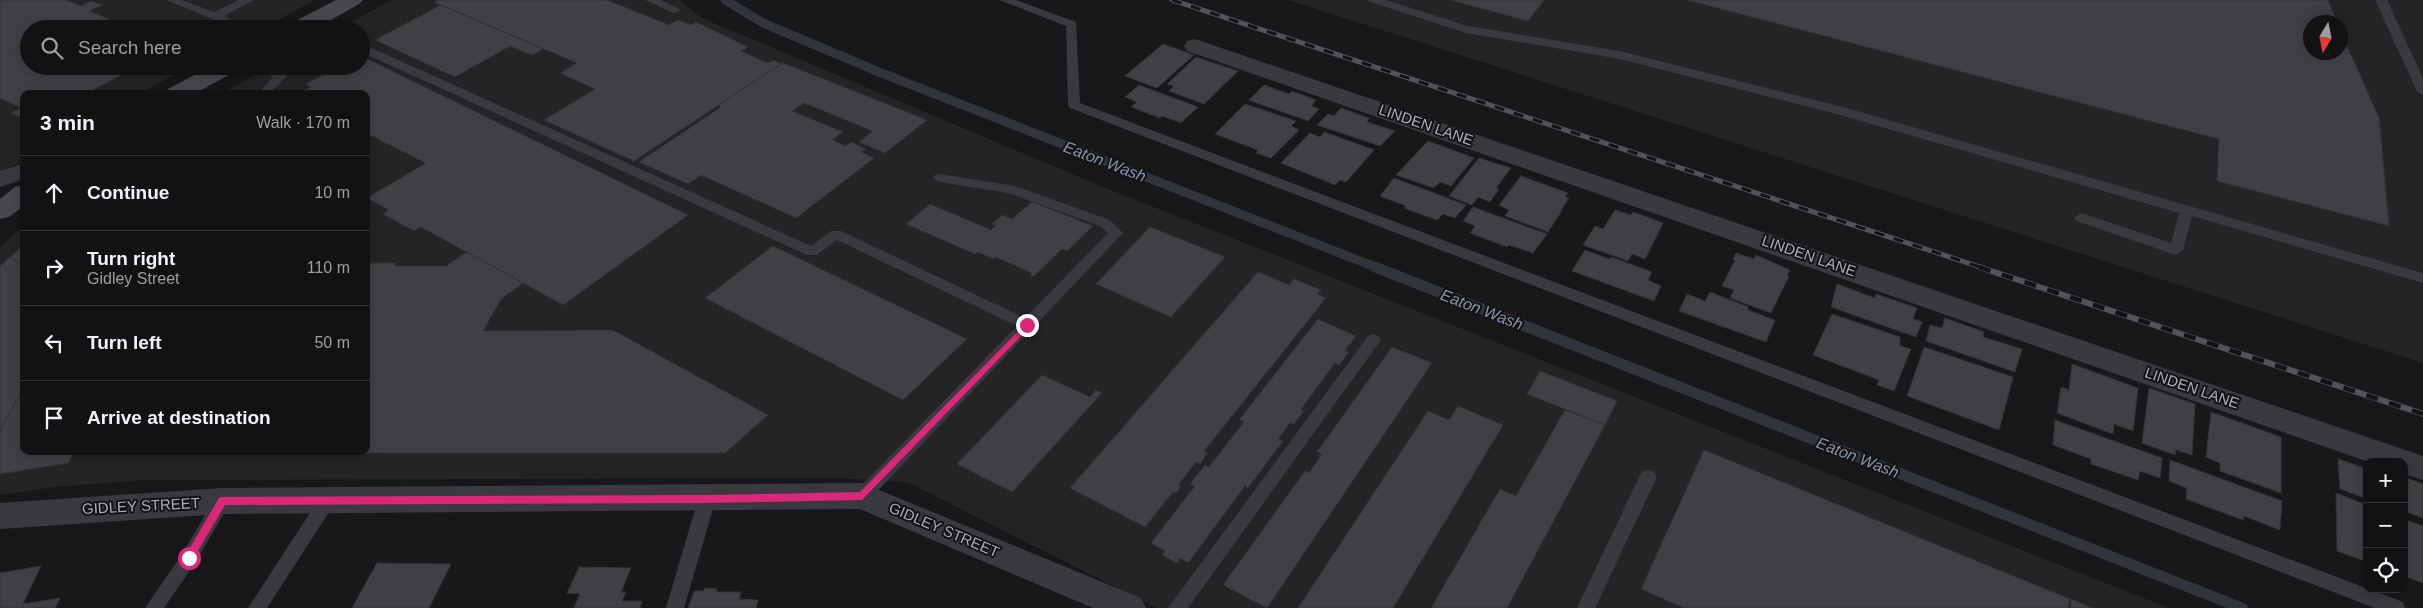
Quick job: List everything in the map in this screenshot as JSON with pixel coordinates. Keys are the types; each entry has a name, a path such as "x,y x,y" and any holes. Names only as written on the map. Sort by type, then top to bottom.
{"main road":[{"path":"320,20 352,0"},
{"path":"187,90 213,75"},
{"path":"0,211 20,196"}],"street":[{"name":"LINDEN LANE","path":"1195,46 2423,468"},
{"path":"0,179 20,172"},
{"name":"GIDLEY STREET","path":"0,516 222,501 707,499 862,496 1118,606"}],"lane":[{"path":"172,0 225,20"},
{"path":"215,16 248,0"},
{"path":"651,0 675,10"},
{"path":"1005,0 1072,24 1074,105 2396,608"},
{"path":"1374,0 1466,29 1620,55 1838,110 2423,278"},
{"path":"2381,0 2423,91"},
{"path":"370,51 812,252 836,234 1027,325"},
{"path":"267,90 281,76 278,75"},
{"path":"862,496 1027,325 1064,290 1116,233 1105,223 1010,189 940,178"},
{"path":"2081,218 2176,250 2187,210"},
{"path":"1177,608 1373,340"},
{"path":"1586,608 1648,477"},
{"path":"676,608 707,499"},
{"path":"256,608 327,500"},
{"path":"154,608 189,558 222,501"}],"shaded area":[{"path":"0,0 315,0 278,20 20,20 20,75 174,75 146,90 20,90 20,162 0,172"},
{"path":"391,0 680,0 702,18 1103,187 2169,608 1157,608 907,482 835,478 144,480 55,487 0,495 0,247 20,230 20,455 370,455 370,90 228,90 255,75 370,75 370,20 355,20"},
{"path":"1288,0 2423,0 2423,363"}],"building":[{"path":"0,0 66,0 81,6 91,1 102,5 90,11 110,20 20,20 20,75 122,75 93,90 20,90 20,108 0,98"},
{"path":"438,0 607,0 669,25 678,20 691,25 696,22 748,47 741,51 767,63 773,60 781,64 634,161 544,120 595,89 560,73 577,63 434,2"},
{"path":"1451,0 1544,0 1528,21"},
{"path":"1687,0 2328,0 2334,15 2303,15 2303,60 2348,60 2348,48 2379,118 2389,226 2217,181 2219,139"},
{"path":"441,5 543,49 532,55 510,46 455,77 375,40"},
{"path":"1163,44 1194,55 1157,88 1125,76"},
{"path":"1196,57 1238,71 1204,104 1169,91 1174,86 1167,84"},
{"path":"370,60 688,215 563,305 421,227 414,231 383,214 389,210 370,200 370,196 426,163 370,135 370,90 305,90 311,87 306,84 323,75 370,75"},
{"path":"783,63 927,120 885,153 859,142 873,131 804,103 792,111 843,132 832,140 846,146 851,142 866,149 861,152 874,158 796,218 701,175 688,184 639,162 721,107 718,105"},
{"path":"1139,85 1198,107 1181,123 1162,116 1160,118 1131,107 1137,102 1125,97"},
{"path":"1264,85 1289,94 1292,91 1316,100 1312,106 1319,109 1308,121 1249,100"},
{"path":"1245,104 1296,121 1291,126 1299,130 1271,158 1256,153 1258,150 1215,134"},
{"path":"20,108 20,117 11,113"},
{"path":"1341,108 1369,118 1367,122 1395,131 1380,146 1317,125 1328,114 1334,116"},
{"path":"1324,132 1374,150 1346,182 1340,180 1335,185 1281,163 1310,133 1320,137"},
{"path":"1428,141 1474,158 1451,186 1440,182 1434,188 1396,175"},
{"path":"1479,158 1511,168 1496,188 1499,189 1490,202 1478,197 1472,205 1449,196"},
{"path":"1521,176 1568,193 1565,197 1569,198 1548,232 1505,216 1509,210 1499,205"},
{"path":"1394,178 1466,205 1455,218 1443,214 1437,220 1404,208 1406,206 1380,196"},
{"path":"1032,202 1093,226 1067,251 1062,249 1033,277 1030,275 1032,273 996,257 994,259 978,252 975,254 906,224 930,204 991,230 996,225 992,224 1002,215 1012,219"},
{"path":"1473,207 1547,234 1533,253 1509,245 1507,247 1470,233 1475,226 1463,221"},
{"path":"1615,210 1631,215 1633,212 1663,223 1645,259 1632,254 1628,261 1583,245 1595,226 1603,229"},
{"path":"1150,227 1225,257 1171,317 1096,284"},
{"path":"773,246 967,339 903,400 705,298"},
{"path":"20,248 20,265 10,257"},
{"path":"1585,250 1652,272 1648,280 1661,286 1654,301 1572,271"},
{"path":"467,252 523,283 501,299 483,331 613,330 768,415 725,453 370,453 370,263 396,263 394,266 446,266"},
{"path":"1736,253 1754,259 1756,255 1790,270 1787,275 1789,276 1771,313 1730,298 1734,290 1722,286 1735,260 1733,259"},
{"path":"10,257 20,265 20,394 0,431 0,266"},
{"path":"1258,272 1289,285 1294,279 1321,290 1317,294 1326,298 1204,451 1208,453 1200,464 1196,462 1178,485 1181,487 1176,493 1173,492 1145,527 1070,488"},
{"path":"1837,284 1875,298 1876,294 1917,308 1913,319 1922,322 1916,337 1831,307"},
{"path":"1710,292 1775,320 1766,342 1679,311 1687,294 1705,301"},
{"path":"1832,314 1900,337 1900,346 1911,349 1894,391 1877,385 1879,380 1813,355"},
{"path":"1945,318 1984,332 1983,337 2022,349 2015,372 1926,341 1930,325 1942,328"},
{"path":"1318,319 1356,336 1345,351 1349,352 1339,365 1335,363 1301,409 1304,411 1294,424 1290,423 1278,439 1283,441 1248,488 1245,486 1188,563 1180,558 1177,563 1162,555 1165,551 1151,543 1195,486 1190,484 1205,465 1209,467 1244,422 1239,420"},
{"path":"1392,347 1432,363 1267,608 1223,585 1305,471 1309,473 1322,454 1317,452"},
{"path":"1924,347 2013,377 1999,430 1907,396"},
{"path":"2072,364 2138,388 2133,431 2114,424 2113,434 2057,413 2061,387 2069,390"},
{"path":"1540,371 1617,401 1605,425 1527,394"},
{"path":"1042,375 1090,397 1096,390 1102,393 1012,492 957,464"},
{"path":"2149,388 2195,404 2192,455 2176,450 2175,455 2142,443"},
{"path":"20,394 20,455 73,455 68,463 0,474 0,431"},
{"path":"1458,406 1503,425 1393,608 1298,608 1428,411 1449,420"},
{"path":"1565,410 1605,425 1507,608 1431,608 1500,489 1516,496"},
{"path":"2211,412 2281,437 2281,493 2220,471 2220,463 2206,457"},
{"path":"2055,420 2162,458 2160,478 2140,471 2138,480 2091,464 2091,459 2053,445"},
{"path":"1704,450 2070,599 2068,608 1684,608 1641,589"},
{"path":"2338,459 2363,468 2363,498 2340,489"},
{"path":"2170,460 2282,501 2280,530 2244,516 2243,520 2186,499 2187,488 2169,481"},
{"path":"2408,478 2423,484 2423,518 2408,512"},
{"path":"2336,493 2363,503 2363,561 2337,551"},
{"path":"2408,520 2423,526 2423,583 2408,577"},
{"path":"377,563 451,564 429,608 352,608"},
{"path":"41,566 23,604 60,598 55,608 0,608 0,573"},
{"path":"579,567 631,568 621,592 626,592 622,601 642,601 640,608 574,608 580,594 567,593"},
{"path":"704,588 717,589 716,592 741,592 739,599 758,600 756,608 688,608 694,591 704,591"},
{"path":"2071,599 2092,608 2070,608"}],"waterway":[{"name":"Eaton Wash","path":"725,0 763,23 879,72 1378,268"},
{"name":"Eaton Wash","path":"1375,267 2242,608"}],"railway":[{"path":"1172,0 1983,268"},
{"path":"1979,267 2423,414"}],"route":[{"path":"189,558 222,501 707,499 862,496 1027,325"}]}
